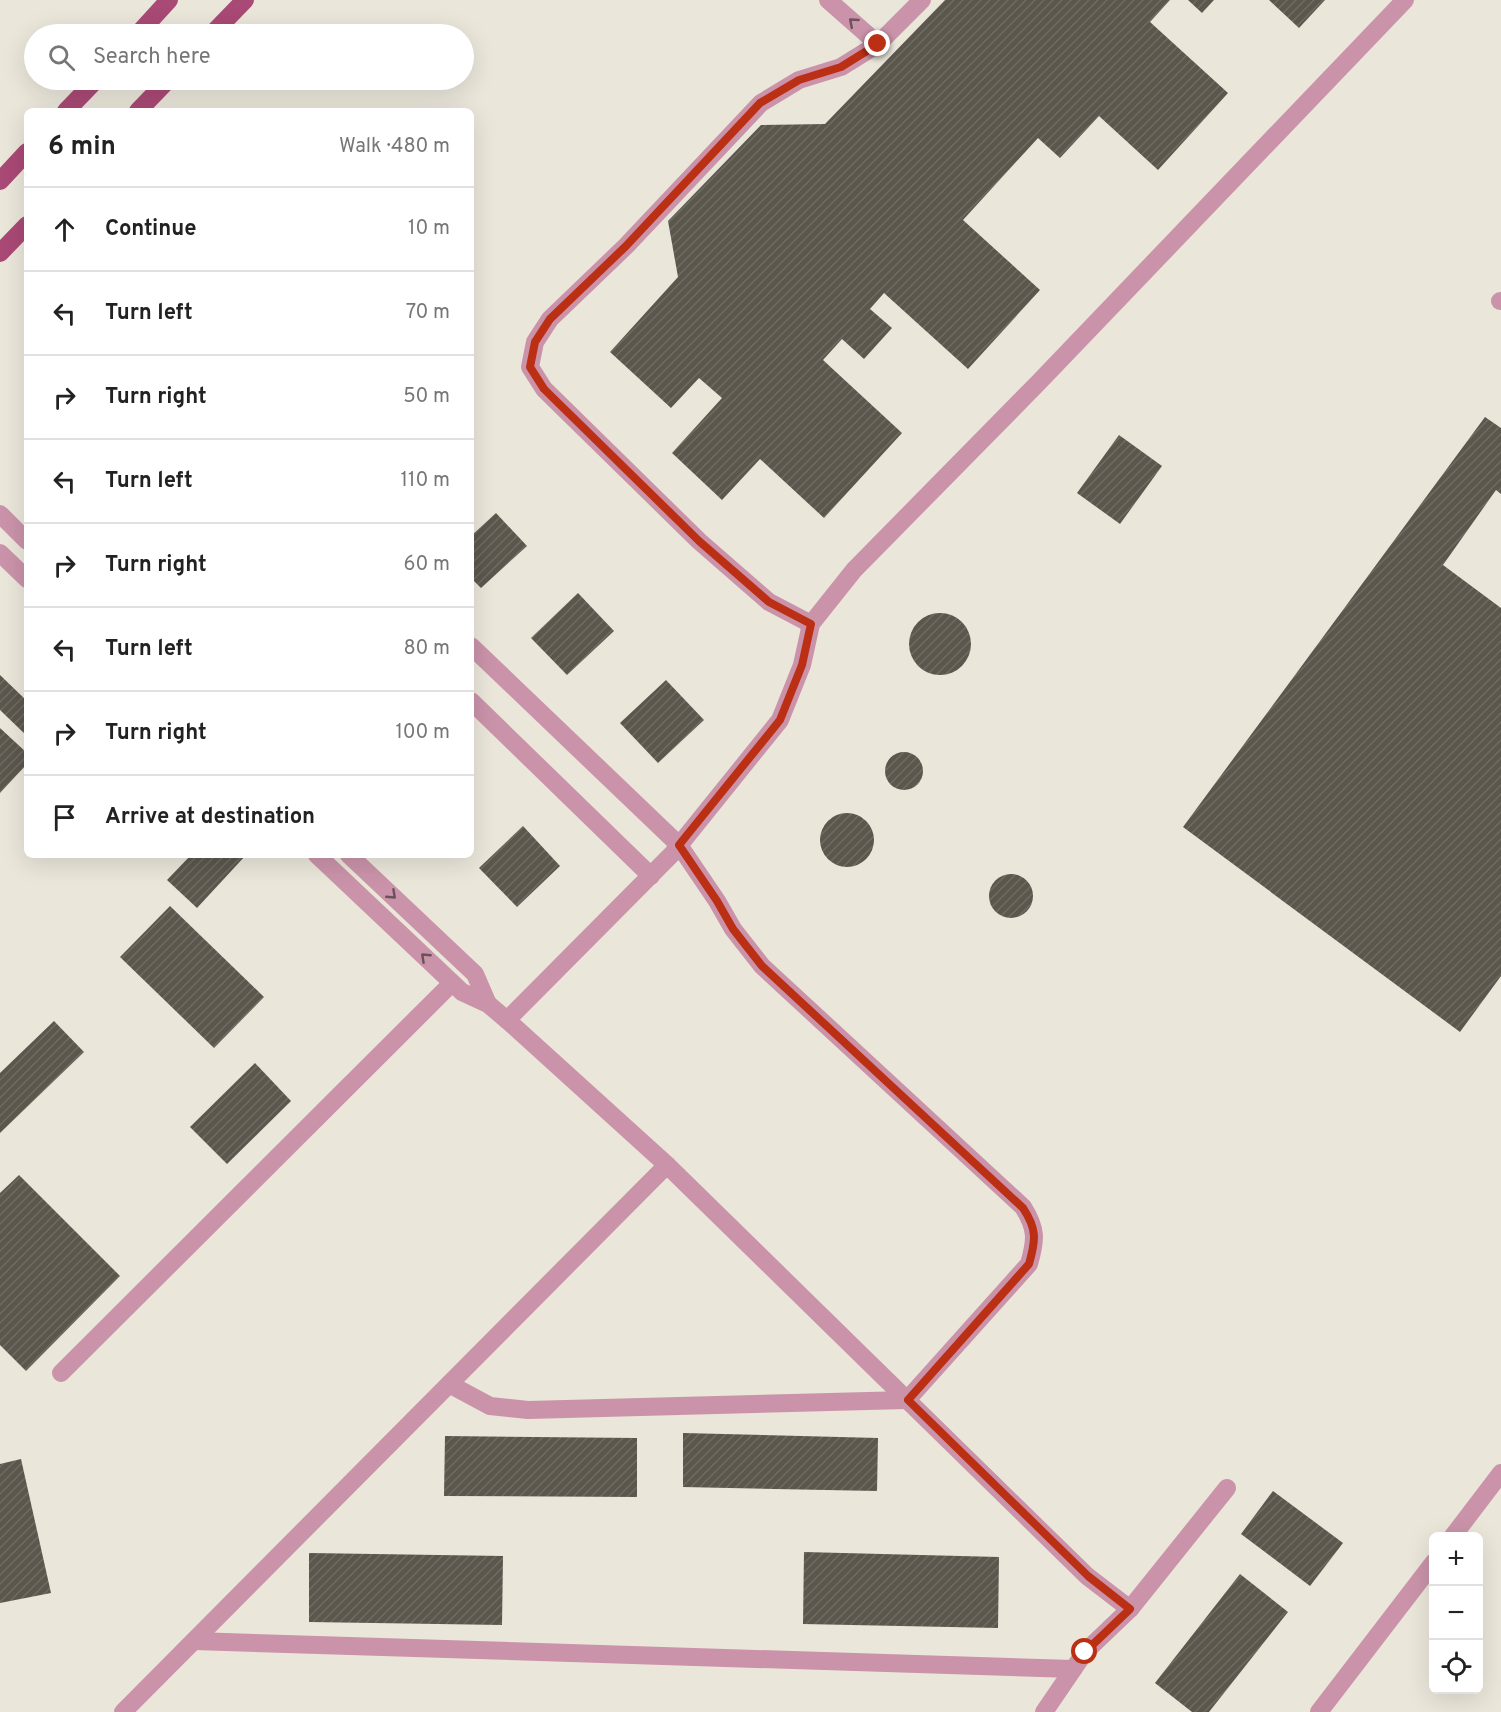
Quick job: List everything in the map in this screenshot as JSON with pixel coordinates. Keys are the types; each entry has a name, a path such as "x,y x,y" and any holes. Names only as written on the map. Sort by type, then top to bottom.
{"main road":[{"path":"147,24 169,0"},
{"path":"221,24 244,0"},
{"path":"69,108 86,90"},
{"path":"141,108 158,90"},
{"path":"0,181 24,155"},
{"path":"0,253 24,228"}],"street":[{"path":"828,0 878,44"},
{"path":"811,624 769,602 699,541 544,389 530,367 535,342 550,319 626,246 760,103 799,80 841,67 878,44 922,0"},
{"path":"507,1020 651,876 679,845 780,720 802,665 811,624 854,570 1039,382 1405,0"},
{"path":"0,514 24,538"},
{"path":"0,553 24,576"},
{"path":"449,1384 490,1406 528,1410 908,1400 1029,1264 1035,1243 1033,1223 1023,1208 762,966 733,929 679,845 474,649"},
{"path":"474,704 651,876"},
{"path":"320,858 462,992 488,1004 507,1020 667,1165 1088,1576 1130,1609"},
{"path":"353,858 475,974 488,1004"},
{"path":"61,1373 452,983"},
{"path":"123,1712 667,1165"},
{"path":"1457,1532 1497,1486"},
{"path":"1044,1712 1085,1652 1130,1609 1227,1488"},
{"path":"1319,1712 1429,1569"},
{"path":"194,1641 1073,1669"}],"building":[{"path":"945,0 1170,0 1150,22 1228,93 1158,170 1099,116 1060,158 1038,138 963,220 1040,290 968,369 884,293 870,309 892,328 864,359 842,339 823,360 902,433 824,518 760,459 722,500 672,453 722,398 699,378 671,408 610,352 678,277 668,221 761,125 825,124"},
{"path":"1188,0 1214,0 1202,13"},
{"path":"1269,0 1325,0 1299,28"},
{"path":"1485,417 1501,428 1501,494 1496,490 1443,565 1501,608 1501,976 1460,1032 1183,827"},
{"path":"1119,435 1162,466 1120,524 1077,493"},
{"path":"496,513 527,546 481,588 474,581 474,533"},
{"path":"578,593 614,631 567,675 531,638"},
{"path":"940,613 952,615 962,622 969,632 971,644 969,656 962,666 952,673 940,675 928,673 918,666 911,656 909,644 911,632 918,622 928,615"},
{"path":"0,675 24,698 24,733 0,710"},
{"path":"666,680 704,720 658,763 620,723"},
{"path":"0,728 24,750 24,767 0,793"},
{"path":"904,752 917,758 923,771 917,784 904,790 891,784 885,771 891,758"},
{"path":"842,813 852,813 862,817 870,825 874,840 870,855 862,863 852,867 842,867 832,863 824,855 820,845 820,835 824,825 832,817"},
{"path":"523,826 560,866 517,907 479,868"},
{"path":"188,858 243,858 197,908 167,880"},
{"path":"1011,874 1020,875 1027,880 1032,887 1032,905 1027,912 1020,917 1011,918 1002,917 995,912 990,905 989,896 990,887 995,880 1002,875"},
{"path":"170,906 264,997 214,1048 120,957"},
{"path":"54,1021 84,1052 0,1133 0,1073"},
{"path":"255,1063 291,1101 227,1164 190,1127"},
{"path":"19,1175 120,1276 26,1371 0,1345 0,1193"},
{"path":"683,1433 878,1438 877,1491 683,1487"},
{"path":"445,1436 637,1438 637,1497 444,1496"},
{"path":"21,1459 51,1593 0,1603 0,1464"},
{"path":"1273,1491 1343,1543 1310,1586 1241,1534"},
{"path":"804,1552 999,1557 998,1628 803,1624"},
{"path":"309,1553 503,1556 502,1625 309,1622"},
{"path":"1240,1574 1288,1612 1209,1712 1192,1712 1155,1683"}],"route":[{"path":"878,44 841,67 799,80 760,103 626,246 550,319 535,342 530,367 544,389 699,541 769,602 811,624 802,665 780,720 679,845 733,929 762,966 1023,1208 1033,1223 1035,1243 1029,1264 908,1400 1088,1576 1130,1609 1085,1652"}]}
